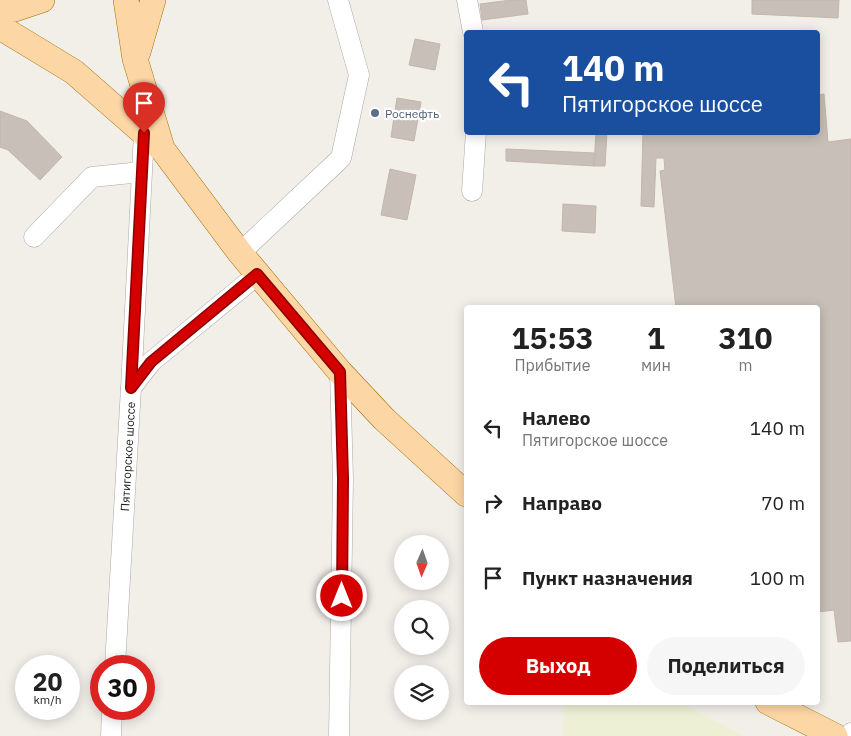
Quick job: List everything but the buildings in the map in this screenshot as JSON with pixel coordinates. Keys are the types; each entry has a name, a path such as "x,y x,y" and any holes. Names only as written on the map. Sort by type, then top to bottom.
{"main road":[{"path":"0,10 15,9 42,0"},
{"path":"126,0 136,59 163,150"},
{"path":"136,59 153,0"},
{"path":"0,27 74,72 163,150 240,253 340,372 384,419 464,492"},
{"path":"774,705 835,736"}],"street":[{"path":"240,253 341,158 359,75 338,0"},
{"path":"467,0 473,30"},
{"path":"131,388 144,133"},
{"path":"472,191 476,135"},
{"path":"34,237 92,177 141,172"},
{"name":"Пятигорское шоссе","path":"116,655 131,388 151,362 257,274"},
{"path":"339,736 343,479 340,372"},
{"path":"111,736 112,720"}],"green space":[{"path":"564,705 685,705 744,736 563,736"}],"place":[{"name":"Роснефть","path":"375,113"}],"route":[{"path":"144,133 131,388 151,362 257,274 340,372 343,479 342,596"}]}
